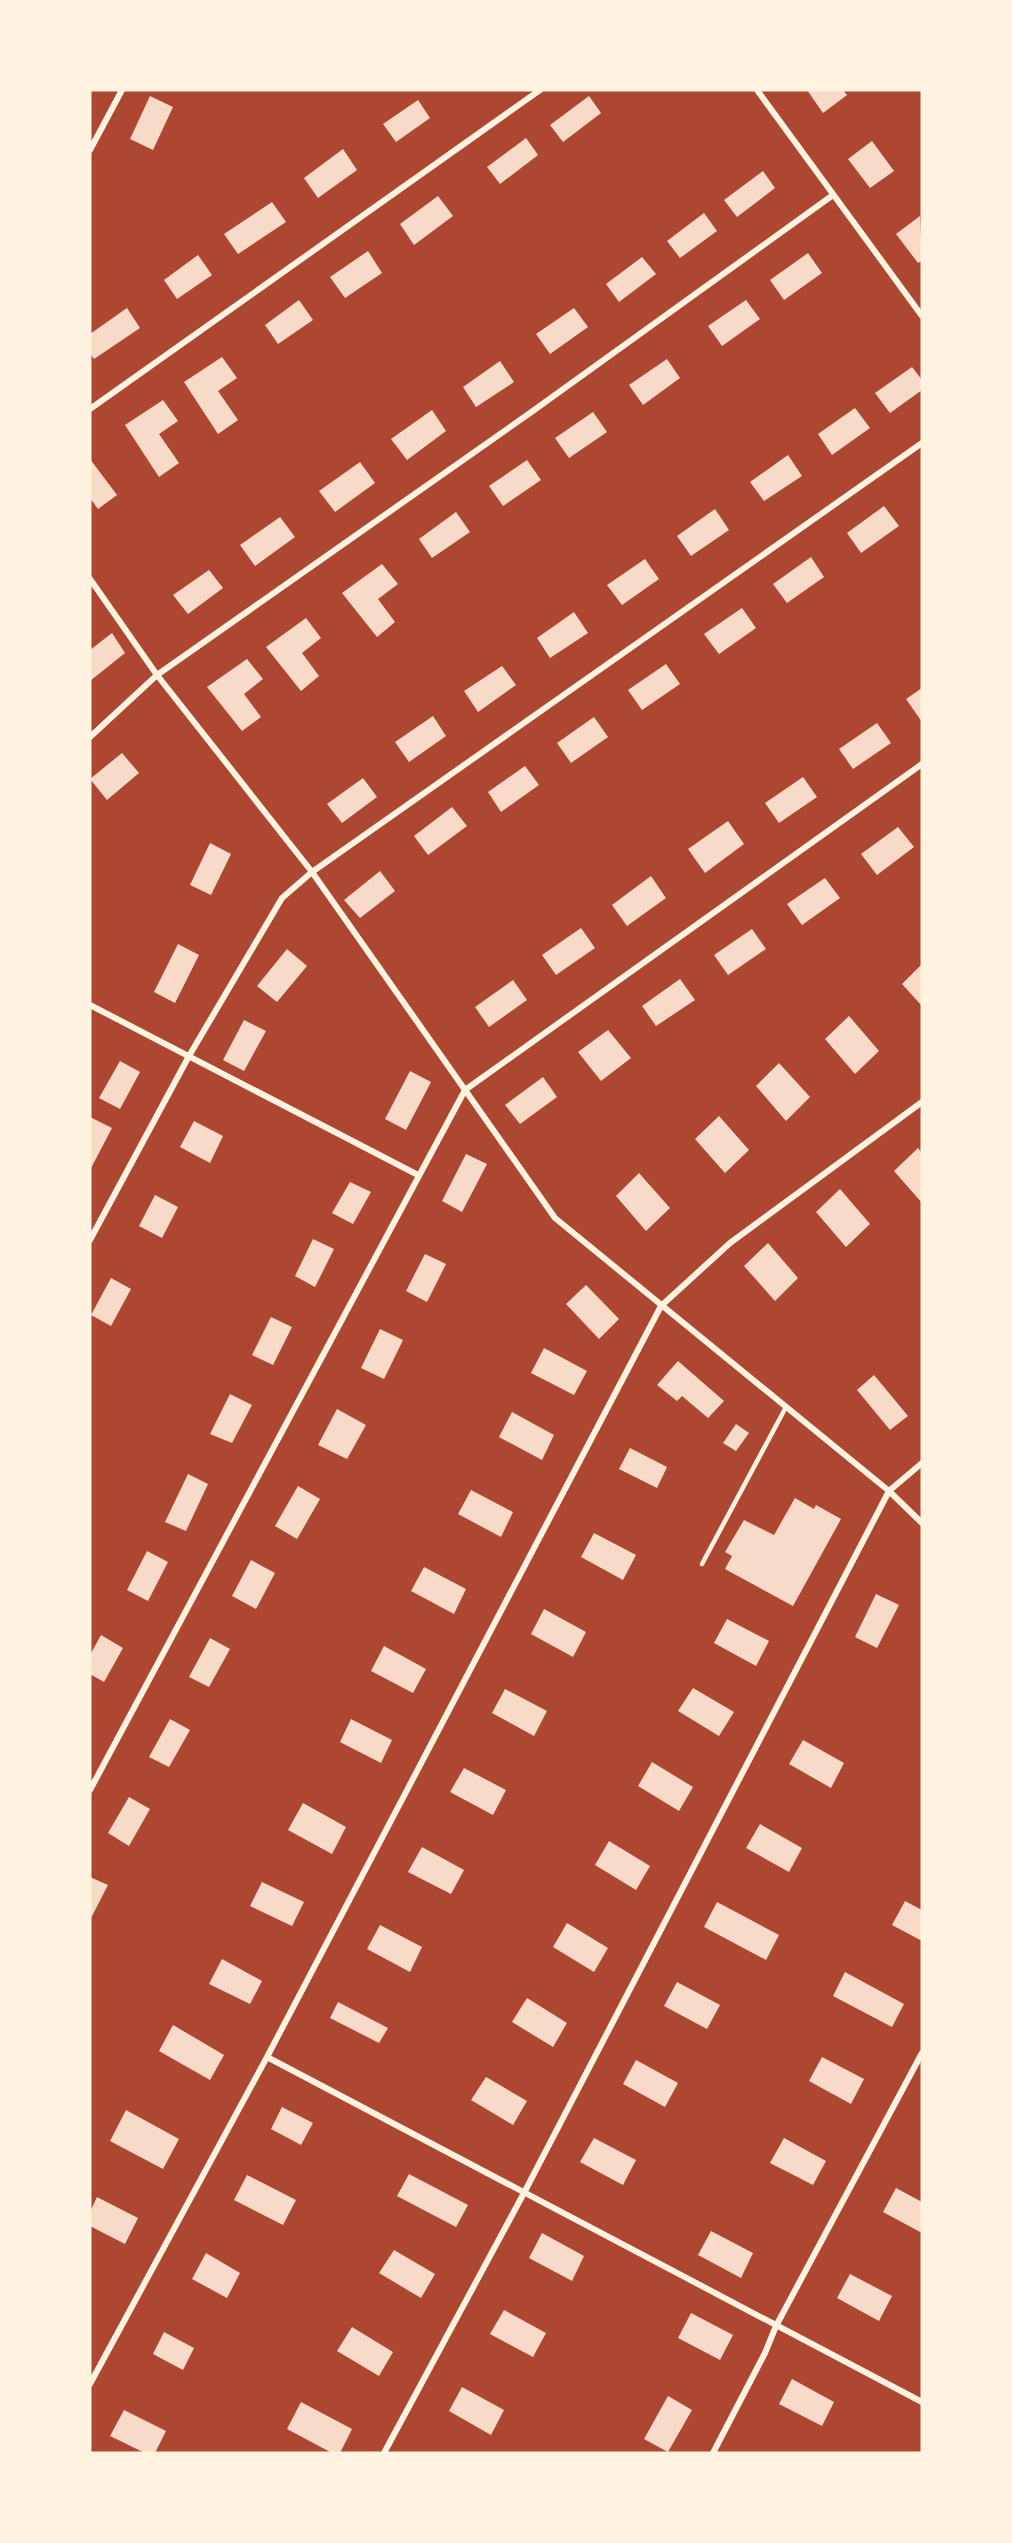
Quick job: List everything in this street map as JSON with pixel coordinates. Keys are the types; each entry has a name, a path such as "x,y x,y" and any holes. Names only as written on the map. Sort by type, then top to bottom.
{"street":[{"path":"90,150 122,90"},
{"path":"90,409 540,90"},
{"path":"758,90 922,316"},
{"path":"90,737 157,675 530,413 833,195"},
{"path":"90,1240 189,1056 282,898 312,872 922,443"},
{"path":"90,579 157,675 312,872 555,1218 889,1491 922,1523"},
{"path":"90,1790 465,1090 922,764"},
{"path":"90,1005 418,1175"},
{"path":"90,2384 267,2057 661,1306 730,1244 922,1102"},
{"path":"384,2453 525,2191 889,1491 922,1463"},
{"path":"713,2453 765,2354 776,2326 922,2053"},
{"path":"267,2057 922,2402"}],"lane":[{"path":"702,1564 786,1407"}],"shaded area":[{"path":"90,90 922,90 922,2453 90,2453"}],"building":[{"path":"807,90 843,90 847,95 823,113"},
{"path":"150,96 173,107 153,150 130,139"},
{"path":"589,96 601,113 563,142 550,125"},
{"path":"418,100 430,118 396,142 383,124"},
{"path":"526,138 538,155 500,184 487,167"},
{"path":"872,141 894,171 870,188 848,159"},
{"path":"343,149 357,170 318,198 304,178"},
{"path":"763,171 775,188 737,217 724,200"},
{"path":"438,196 453,216 414,245 400,224"},
{"path":"272,202 286,222 238,254 224,234"},
{"path":"704,213 717,231 680,258 667,241"},
{"path":"920,216 922,261 918,263 896,234"},
{"path":"368,251 382,273 345,298 330,277"},
{"path":"808,253 822,273 784,300 770,280"},
{"path":"198,255 212,275 177,299 164,280"},
{"path":"642,257 656,274 619,302 606,284"},
{"path":"299,300 313,320 278,344 265,325"},
{"path":"746,300 760,319 722,346 708,326"},
{"path":"127,308 140,328 94,359 90,353 90,334"},
{"path":"574,308 588,327 550,354 536,334"},
{"path":"222,357 237,378 218,391 238,420 218,434 184,382"},
{"path":"667,359 680,378 643,405 629,385"},
{"path":"500,361 514,382 476,407 463,387"},
{"path":"912,367 922,380 922,390 890,413 875,393"},
{"path":"163,400 178,421 159,434 179,463 159,477 125,425"},
{"path":"855,408 870,428 832,455 818,434"},
{"path":"432,410 446,431 407,460 391,439"},
{"path":"593,412 607,432 569,458 555,438"},
{"path":"788,455 802,476 764,501 750,482"},
{"path":"90,459 117,495 98,509 90,498"},
{"path":"527,460 541,480 503,506 489,486"},
{"path":"360,462 375,483 335,512 319,491"},
{"path":"884,506 899,526 861,553 847,533"},
{"path":"715,509 729,530 691,556 677,536"},
{"path":"456,512 470,532 432,558 419,539"},
{"path":"280,517 295,537 255,566 240,545"},
{"path":"811,557 824,577 787,603 773,584"},
{"path":"645,559 659,579 622,605 607,585"},
{"path":"382,564 398,584 378,599 395,622 377,637 342,593"},
{"path":"209,570 223,588 188,614 173,595"},
{"path":"742,608 756,628 719,654 704,634"},
{"path":"574,612 588,633 550,658 537,638"},
{"path":"306,618 321,638 302,653 319,676 301,691 266,647"},
{"path":"112,633 125,653 90,681 90,650"},
{"path":"247,659 263,679 244,694 261,717 242,731 207,687"},
{"path":"666,664 680,684 642,710 628,690"},
{"path":"502,666 516,685 478,712 464,691"},
{"path":"922,688 922,722 906,699"},
{"path":"433,716 446,736 409,762 395,742"},
{"path":"594,717 608,737 571,763 557,743"},
{"path":"877,723 891,743 853,769 839,749"},
{"path":"122,753 139,773 107,800 90,779"},
{"path":"525,766 539,785 501,812 488,792"},
{"path":"803,777 817,797 779,823 765,803"},
{"path":"363,778 377,797 342,823 327,804"},
{"path":"452,807 467,826 428,855 414,836"},
{"path":"728,821 744,844 705,873 688,849"},
{"path":"898,827 914,847 877,875 861,854"},
{"path":"210,843 231,854 211,895 190,885"},
{"path":"380,871 395,891 360,918 344,900"},
{"path":"651,876 666,898 627,926 612,905"},
{"path":"825,878 840,898 802,925 787,904"},
{"path":"581,928 595,948 556,975 542,955"},
{"path":"752,929 766,949 728,975 714,955"},
{"path":"178,944 199,955 175,1003 154,992"},
{"path":"287,949 307,966 277,1002 257,986"},
{"path":"922,964 922,1006 902,984"},
{"path":"680,979 695,1000 656,1026 642,1006"},
{"path":"513,980 527,1000 489,1027 475,1007"},
{"path":"849,1016 879,1051 855,1074 825,1039"},
{"path":"244,1020 266,1031 244,1071 223,1060"},
{"path":"608,1030 631,1058 601,1081 578,1052"},
{"path":"120,1061 140,1072 120,1109 99,1098"},
{"path":"779,1063 810,1097 786,1121 756,1086"},
{"path":"410,1071 431,1082 406,1130 385,1119"},
{"path":"543,1077 557,1097 520,1124 505,1105"},
{"path":"719,1116 749,1150 725,1173 695,1139"},
{"path":"90,1117 112,1128 90,1170"},
{"path":"194,1121 223,1136 210,1163 180,1147"},
{"path":"918,1148 922,1153 922,1203 894,1171"},
{"path":"466,1154 487,1164 462,1212 442,1201"},
{"path":"639,1173 670,1208 646,1231 616,1196"},
{"path":"350,1182 371,1192 353,1224 332,1213"},
{"path":"840,1189 870,1224 846,1247 816,1212"},
{"path":"155,1195 178,1207 162,1238 139,1226"},
{"path":"313,1239 334,1249 315,1287 295,1276"},
{"path":"768,1243 798,1278 775,1301 744,1266"},
{"path":"425,1254 446,1264 427,1302 406,1291"},
{"path":"111,1278 131,1289 111,1326 91,1315"},
{"path":"586,1285 619,1319 599,1339 566,1304"},
{"path":"271,1317 292,1327 273,1365 252,1355"},
{"path":"380,1329 403,1340 384,1379 361,1368"},
{"path":"544,1348 587,1371 574,1395 531,1373"},
{"path":"678,1361 724,1401 708,1418 682,1396 677,1401 657,1385"},
{"path":"874,1375 908,1416 890,1430 857,1390"},
{"path":"230,1394 252,1405 232,1443 210,1434"},
{"path":"337,1409 366,1425 347,1459 318,1445"},
{"path":"512,1412 554,1435 542,1460 499,1437"},
{"path":"736,1424 749,1433 736,1451 723,1443"},
{"path":"630,1448 667,1467 657,1488 619,1469"},
{"path":"188,1474 208,1484 186,1531 165,1522"},
{"path":"298,1486 320,1499 297,1539 275,1526"},
{"path":"471,1490 513,1512 501,1537 458,1514"},
{"path":"795,1498 814,1509 816,1505 841,1519 793,1606 725,1569 732,1556 725,1552 744,1520 774,1535"},
{"path":"594,1533 636,1555 623,1580 581,1557"},
{"path":"147,1551 168,1562 148,1601 127,1590"},
{"path":"251,1560 275,1573 256,1609 232,1596"},
{"path":"424,1567 466,1589 454,1614 411,1591"},
{"path":"876,1594 899,1605 877,1648 855,1637"},
{"path":"544,1609 586,1632 573,1657 531,1634"},
{"path":"727,1619 769,1641 756,1666 714,1643"},
{"path":"101,1635 123,1648 104,1682 90,1674 90,1655"},
{"path":"210,1638 230,1649 209,1687 189,1677"},
{"path":"384,1646 426,1669 413,1693 371,1671"},
{"path":"693,1688 734,1712 719,1736 678,1711"},
{"path":"505,1689 547,1711 534,1736 492,1713"},
{"path":"170,1719 190,1730 169,1767 149,1757"},
{"path":"351,1719 392,1740 381,1763 340,1742"},
{"path":"803,1740 844,1763 831,1788 789,1764"},
{"path":"652,1762 693,1787 679,1811 638,1786"},
{"path":"464,1768 506,1790 493,1815 450,1792"},
{"path":"129,1797 150,1809 129,1846 108,1833"},
{"path":"303,1803 346,1827 332,1854 288,1830"},
{"path":"760,1824 802,1848 789,1872 746,1848"},
{"path":"609,1841 650,1866 636,1890 595,1865"},
{"path":"422,1847 464,1870 451,1894 408,1872"},
{"path":"90,1877 108,1885 90,1920"},
{"path":"262,1882 304,1902 292,1926 250,1906"},
{"path":"905,1901 922,1910 922,1941 892,1925"},
{"path":"717,1902 779,1935 766,1960 704,1927"},
{"path":"567,1923 608,1948 594,1972 553,1947"},
{"path":"380,1925 422,1947 410,1972 367,1949"},
{"path":"222,1959 262,1981 250,2004 209,1984"},
{"path":"845,1972 904,2004 892,2027 833,1996"},
{"path":"677,1982 720,2005 707,2029 664,2006"},
{"path":"527,1998 567,2023 553,2047 512,2022"},
{"path":"338,2002 388,2028 379,2043 330,2018"},
{"path":"173,2025 224,2055 210,2080 159,2051"},
{"path":"822,2057 864,2079 851,2104 809,2081"},
{"path":"636,2060 678,2083 665,2107 623,2084"},
{"path":"486,2077 527,2101 513,2125 471,2100"},
{"path":"282,2107 313,2123 301,2145 271,2129"},
{"path":"126,2110 179,2139 163,2169 110,2141"},
{"path":"594,2138 636,2160 623,2185 580,2162"},
{"path":"784,2138 826,2161 813,2185 770,2163"},
{"path":"409,2174 468,2205 456,2227 397,2196"},
{"path":"247,2175 296,2200 283,2225 234,2200"},
{"path":"896,2188 922,2202 922,2233 883,2212"},
{"path":"97,2197 138,2218 125,2244 90,2226 90,2212"},
{"path":"711,2231 753,2253 741,2278 698,2255"},
{"path":"542,2233 584,2256 572,2281 529,2258"},
{"path":"394,2250 435,2274 421,2298 379,2273"},
{"path":"206,2253 240,2273 227,2298 192,2279"},
{"path":"850,2274 892,2296 879,2321 837,2298"},
{"path":"504,2310 546,2333 533,2357 490,2334"},
{"path":"691,2313 733,2335 720,2360 678,2338"},
{"path":"352,2327 393,2352 379,2376 337,2351"},
{"path":"164,2332 194,2348 183,2370 153,2354"},
{"path":"792,2379 834,2402 822,2426 779,2404"},
{"path":"462,2387 504,2410 491,2435 449,2411"},
{"path":"668,2396 692,2410 668,2452 644,2439"},
{"path":"301,2402 352,2429 340,2453 332,2453 287,2429"},
{"path":"124,2410 166,2431 155,2453 145,2453 110,2436"}]}
